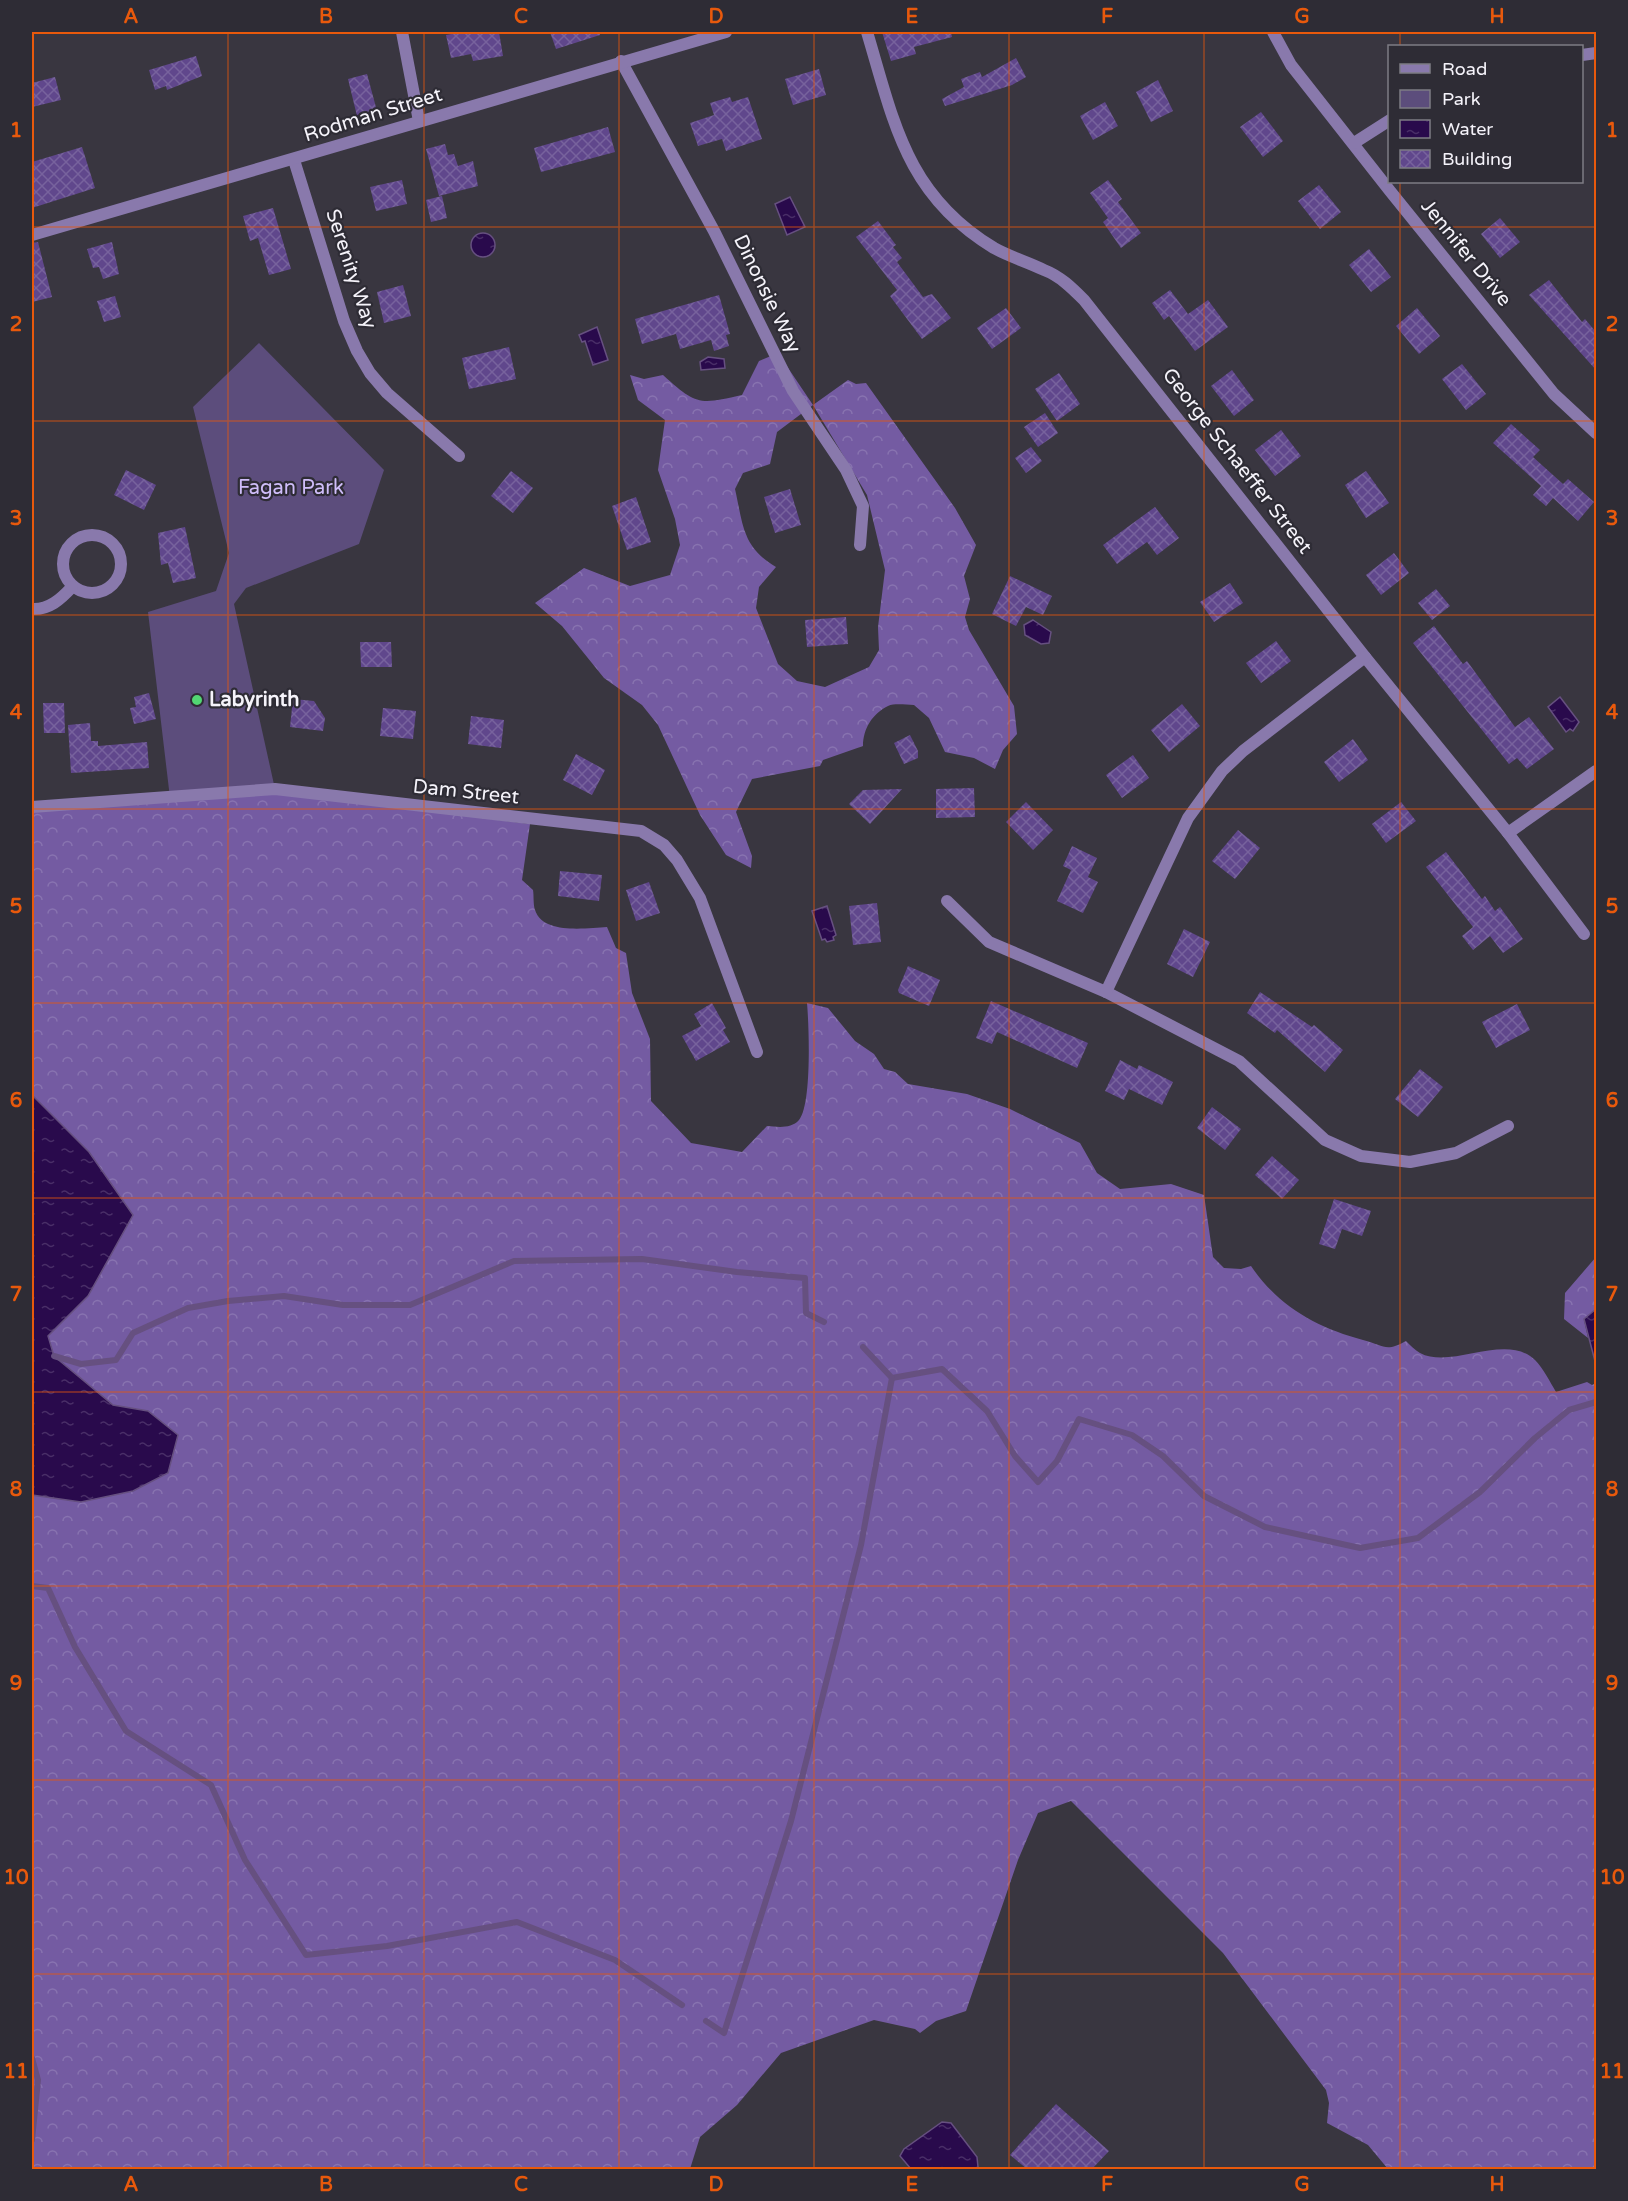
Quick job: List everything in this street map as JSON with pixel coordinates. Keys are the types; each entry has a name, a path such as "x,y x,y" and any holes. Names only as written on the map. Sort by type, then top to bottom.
{"street":[{"path":"402,32 419,121"},
{"name":"Rodman Street","path":"32,235 726,32"},
{"name":"George Schaeffer Street","path":"867,32 900,141 927,191 962,225 993,247 1046,270 1068,284 1084,300 1365,657 1508,833 1584,934"},
{"name":"Jennifer Drive","path":"1273,32 1291,65 1554,394 1596,433"},
{"name":"Dinonsie Way","path":"621,61 714,231 793,391 846,470 862,506 860,545"},
{"path":"1354,143 1388,121"},
{"name":"Serenity Way","path":"294,160 344,321 357,351 370,373 387,393 459,456"},
{"path":"95,534 112,541 122,557 120,576 108,590 90,594 72,587 63,571 64,552 77,538 95,534"},
{"path":"32,609 41,609 51,604 72,587"},
{"path":"1106,992 1188,818 1203,795 1243,751 1365,657"},
{"path":"1508,833 1596,771"},
{"name":"Dam Street","path":"32,807 275,789 641,831 664,845 677,860 700,898 757,1052"},
{"path":"947,901 989,942 1106,992 1239,1061 1325,1140 1361,1156 1410,1162 1456,1153 1508,1126"}],"green space":[{"name":"Fagan Park","path":"259,343 384,470 359,544 246,588 234,604 275,789 170,798 148,612 216,591 229,553 193,407"},
{"path":"778,353 813,405 848,380 856,384 866,383 955,508 976,545 964,576 970,599 965,617 969,630 1014,706 1017,734 1003,750 995,769 974,758 945,752 929,718 914,705 888,706 877,713 870,723 863,746 823,760 820,766 752,779 736,812 752,856 751,868 726,855 700,815 658,725 642,705 604,678 562,626 535,603 584,568 630,586 670,575 680,545 675,519 658,470 665,420 638,400 630,375 644,379 663,375 691,397 707,401 742,395 759,361","holes":["813,405 867,495 885,570 878,627 879,650 869,667 825,687 797,681 778,664 756,608 759,587 776,567 756,551 750,543 735,489 743,473 770,464 777,432"]},
{"path":"283,792 530,824 522,880 533,890 535,910 540,918 556,927 578,929 607,927 616,948 626,953 632,993 650,1039 651,1101 691,1143 742,1152 767,1126 780,1127 796,1123 803,1112 808,1082 807,1003 828,1008 855,1041 874,1054 884,1069 895,1072 908,1084 967,1094 1010,1109 1080,1143 1097,1173 1120,1189 1171,1184 1204,1195 1213,1257 1224,1268 1241,1269 1251,1266 1273,1293 1314,1322 1384,1347 1393,1347 1406,1341 1420,1353 1433,1357 1509,1349 1523,1352 1538,1363 1556,1392 1587,1382 1592,1385 1596,1383 1596,2169 1388,2169 1368,2145 1327,2123 1329,2103 1326,2090 1223,1953 1071,1801 1038,1813 1018,1860 966,2011 936,2021 920,2033 915,2029 874,2020 781,2053 737,2105 700,2137 690,2169 32,2170 32,1495 81,1502 148,1411 113,1405 54,1356 48,1336 88,1296 32,1095 32,808"},
{"path":"1596,1257 1596,1309 1584,1320 1588,1338 1564,1319 1565,1293"}],"water":[{"path":"790,197 805,227 787,235 775,204"},
{"path":"483,233 491,237 495,245 491,253 483,257 475,253 471,245 475,237"},
{"path":"597,327 608,360 593,365 585,341 582,342 579,335"},
{"path":"708,357 724,359 725,368 701,370 700,362"},
{"path":"1033,620 1051,632 1049,643 1041,644 1025,635 1024,625"},
{"path":"1560,697 1579,722 1573,731 1570,729 1566,732 1548,707"},
{"path":"827,906 836,935 833,937 834,940 827,942 825,939 822,940 812,911"},
{"path":"32,1095 89,1152 133,1215 88,1296 48,1336 54,1356 113,1405 148,1411 178,1435 168,1473 133,1491 81,1502 32,1495"},
{"path":"1596,1309 1596,1365 1584,1319"},
{"path":"942,2122 951,2123 977,2157 978,2167 974,2169 911,2169 900,2156 904,2149"}],"building":[{"path":"463,32 499,32 503,56 473,61 471,54 451,58 446,35"},
{"path":"550,32 600,32 600,35 556,49"},
{"path":"882,32 951,32 952,37 914,47 916,54 891,61"},
{"path":"196,56 202,76 167,90 166,86 155,90 149,70"},
{"path":"1016,58 1026,77 1012,85 945,106 942,99 964,87 961,79 980,72 982,77"},
{"path":"819,69 826,95 793,105 785,79"},
{"path":"367,74 377,111 357,116 348,79"},
{"path":"55,77 61,100 32,107 32,83"},
{"path":"1158,80 1173,111 1151,122 1136,92"},
{"path":"730,97 732,102 748,97 762,139 726,151 722,139 698,146 690,123 714,115 710,103"},
{"path":"1105,102 1118,126 1093,140 1080,116"},
{"path":"1261,112 1283,141 1263,157 1240,127"},
{"path":"608,127 615,152 541,172 534,148"},
{"path":"445,144 448,155 454,154 458,166 473,161 478,186 439,196 426,149"},
{"path":"82,147 95,188 32,208 32,162"},
{"path":"402,180 407,204 376,211 370,187"},
{"path":"1108,180 1122,199 1118,202 1141,233 1121,248 1103,222 1108,218 1090,193"},
{"path":"1319,185 1341,212 1320,229 1298,201"},
{"path":"442,196 447,218 431,222 426,200"},
{"path":"273,208 291,269 269,275 258,238 250,241 243,216"},
{"path":"1500,218 1520,242 1500,258 1481,234"},
{"path":"878,221 896,245 893,247 902,258 897,262 923,297 932,294 951,318 922,339 890,296 897,290 856,237"},
{"path":"38,242 52,297 32,302 32,243"},
{"path":"112,242 119,274 103,279 99,267 93,268 87,249"},
{"path":"1369,249 1391,277 1371,292 1349,265"},
{"path":"1549,280 1582,322 1585,319 1596,332 1596,370 1529,295"},
{"path":"403,285 411,316 384,323 377,292"},
{"path":"1170,290 1188,314 1208,300 1228,327 1195,351 1169,316 1164,320 1152,303"},
{"path":"719,295 730,334 726,335 729,346 714,351 711,340 680,349 676,334 642,344 635,319"},
{"path":"115,296 121,317 104,322 97,301"},
{"path":"1006,308 1021,328 992,349 977,328"},
{"path":"1417,308 1440,336 1419,354 1396,326"},
{"path":"509,347 516,379 469,389 462,358"},
{"path":"1462,364 1486,394 1466,410 1442,379"},
{"path":"1232,370 1254,400 1234,416 1211,386"},
{"path":"1059,373 1080,404 1057,421 1035,389"},
{"path":"1045,413 1058,433 1038,447 1024,427"},
{"path":"1511,424 1540,450 1533,457 1563,484 1568,479 1594,502 1578,521 1553,498 1546,506 1533,495 1541,486 1493,443"},
{"path":"1281,430 1301,456 1275,476 1255,450"},
{"path":"1031,447 1042,461 1026,473 1015,458"},
{"path":"126,470 156,485 144,510 114,495"},
{"path":"511,471 533,488 513,513 491,496"},
{"path":"1366,471 1389,503 1366,518 1345,485"},
{"path":"790,489 801,525 775,533 764,497"},
{"path":"636,497 651,542 627,550 612,506"},
{"path":"1155,507 1179,538 1157,555 1147,542 1117,564 1103,545"},
{"path":"185,527 196,578 173,583 168,563 161,565 158,533"},
{"path":"1394,553 1409,573 1381,595 1366,575"},
{"path":"1010,576 1052,596 1043,615 1026,607 1016,626 992,614"},
{"path":"1230,583 1243,603 1214,622 1200,602"},
{"path":"1436,589 1450,606 1432,620 1418,603"},
{"path":"846,617 848,644 807,647 805,620"},
{"path":"1434,626 1463,664 1467,661 1515,727 1529,717 1554,749 1527,769 1517,758 1509,764 1413,643"},
{"path":"1276,641 1291,661 1261,683 1246,663"},
{"path":"360,642 391,642 392,667 361,667"},
{"path":"149,693 156,719 134,724 130,708 136,707 134,697"},
{"path":"293,699 314,701 325,718 323,731 290,727"},
{"path":"43,703 64,703 65,733 44,733"},
{"path":"1182,704 1200,726 1169,752 1151,730"},
{"path":"383,708 416,711 413,739 380,736"},
{"path":"471,716 504,720 501,748 468,744"},
{"path":"90,723 91,741 98,741 98,746 147,742 149,768 71,773 68,725"},
{"path":"910,735 918,751 918,758 904,764 894,743"},
{"path":"1353,739 1368,760 1339,782 1324,762"},
{"path":"576,754 605,770 592,795 563,780"},
{"path":"1133,755 1149,778 1122,798 1106,775"},
{"path":"974,788 975,817 936,818 936,789"},
{"path":"902,789 870,824 849,804 863,790"},
{"path":"1026,802 1053,830 1033,850 1006,822"},
{"path":"1401,802 1416,821 1386,843 1372,824"},
{"path":"1238,830 1260,848 1235,879 1212,861"},
{"path":"1072,846 1097,858 1088,877 1098,882 1083,913 1057,901 1071,870 1063,866"},
{"path":"1446,852 1482,899 1485,896 1495,911 1500,907 1523,939 1503,953 1490,936 1473,950 1462,936 1473,927 1426,867"},
{"path":"560,871 602,875 599,901 558,896"},
{"path":"649,882 660,913 636,921 626,890"},
{"path":"877,903 881,942 853,945 849,906"},
{"path":"1184,929 1210,942 1193,977 1167,964"},
{"path":"908,966 940,980 929,1006 899,993 898,990"},
{"path":"1260,992 1312,1027 1314,1025 1343,1050 1325,1072 1277,1030 1275,1033 1247,1013"},
{"path":"991,1001 1088,1043 1077,1068 997,1032 992,1044 976,1038"},
{"path":"712,1003 726,1028 723,1030 730,1042 696,1061 682,1036 701,1026 694,1014"},
{"path":"1517,1004 1530,1030 1496,1048 1482,1022"},
{"path":"1120,1060 1137,1069 1139,1065 1173,1082 1162,1105 1129,1089 1124,1100 1105,1091"},
{"path":"1420,1069 1443,1087 1418,1117 1395,1099"},
{"path":"1212,1107 1241,1129 1225,1150 1197,1128"},
{"path":"1272,1156 1299,1180 1282,1199 1255,1175"},
{"path":"1334,1199 1371,1211 1362,1236 1342,1229 1335,1249 1319,1244"},
{"path":"1056,2104 1109,2151 1092,2169 1027,2169 1010,2155"}],"waterway":[{"path":"54,1356 81,1364 116,1360 133,1333 188,1308 228,1301 284,1296 343,1305 410,1305 514,1261 642,1259 737,1272 805,1278 806,1313 824,1322"},
{"path":"863,1347 892,1378 942,1369 987,1411 1015,1456 1038,1482 1057,1461 1079,1419 1132,1435 1163,1456 1204,1496 1265,1527 1360,1548 1418,1538 1480,1492 1535,1438 1569,1410 1596,1402"},
{"path":"706,2021 724,2033 791,1821 861,1545 892,1378"},
{"path":"32,1586 48,1588 75,1647 126,1731 211,1785 245,1860 306,1955 387,1946 517,1922 615,1960 682,2005"},
{"path":"32,2058 38,2080 32,2140"}],"place":[{"name":"Labyrinth","path":"197,700"}]}
